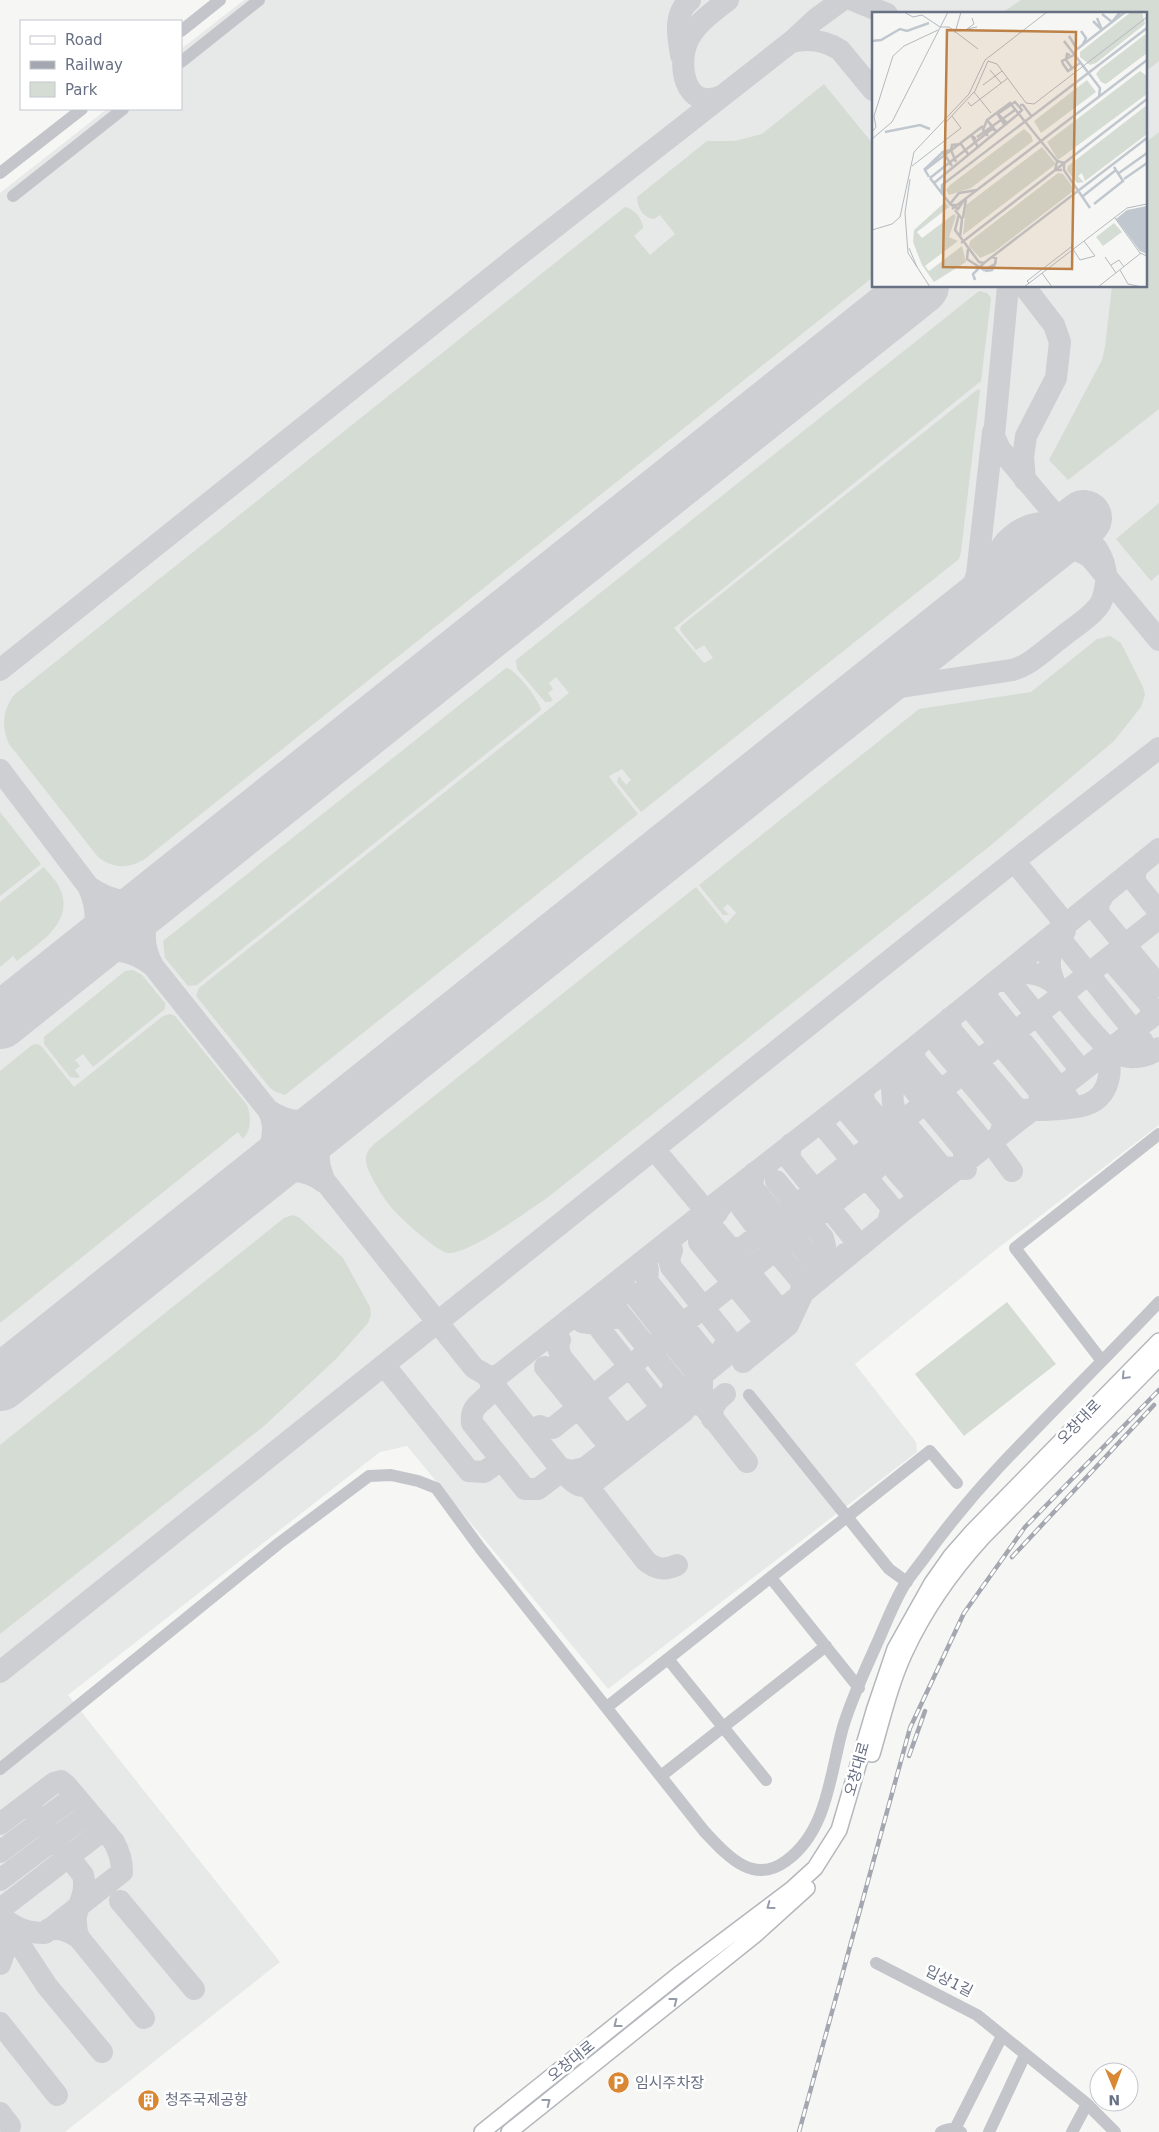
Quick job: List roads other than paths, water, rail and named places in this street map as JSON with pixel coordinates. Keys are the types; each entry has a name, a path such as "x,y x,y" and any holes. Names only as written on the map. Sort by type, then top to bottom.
{"main road":[{"name":"오창대로","path":"482,2132 685,1970 792,1890 815,1868 839,1830 874,1711 895,1649 932,1583 951,1556 973,1531 1159,1341"},
{"name":"오창대로","path":"509,2132 756,1935 807,1888 826,1867 847,1832 857,1806 905,1652 941,1588 960,1562 989,1530 1159,1358"}],"street":[{"path":"182,29 220,0"},
{"path":"182,61 260,0"},
{"path":"0,173 81,110"},
{"path":"13,196 122,110"},
{"path":"1102,1361 1015,1248 1159,1134"},
{"path":"0,1768 278,1544 369,1476 391,1475 436,1488 480,1548 660,1776 704,1831 728,1856 741,1866 764,1870 785,1862 802,1847 817,1824 831,1780 844,1726 868,1661 907,1582 956,1515 1039,1424 1159,1302"},
{"path":"749,1396 889,1568 907,1582"},
{"path":"607,1707 930,1451 957,1483"},
{"path":"771,1578 858,1688"},
{"path":"660,1776 723,1729 826,1646"},
{"path":"668,1659 766,1780"},
{"name":"입상1길","path":"876,1963 968,2008 1025,2056 1087,2104 1115,2132"},
{"path":"942,2132 948,2129 958,2130 1002,2036"},
{"path":"989,2132 1025,2056"},
{"path":"1072,2132 1087,2104"}],"railway":[{"path":"799,2132 910,1728 964,1613 1025,1527 1159,1390"},
{"path":"1012,1557 1154,1405"},
{"path":"909,1756 925,1711"}],"place":[{"name":"임시주차장","path":"619,2083"},
{"name":"청주국제공항","path":"149,2100"}]}
